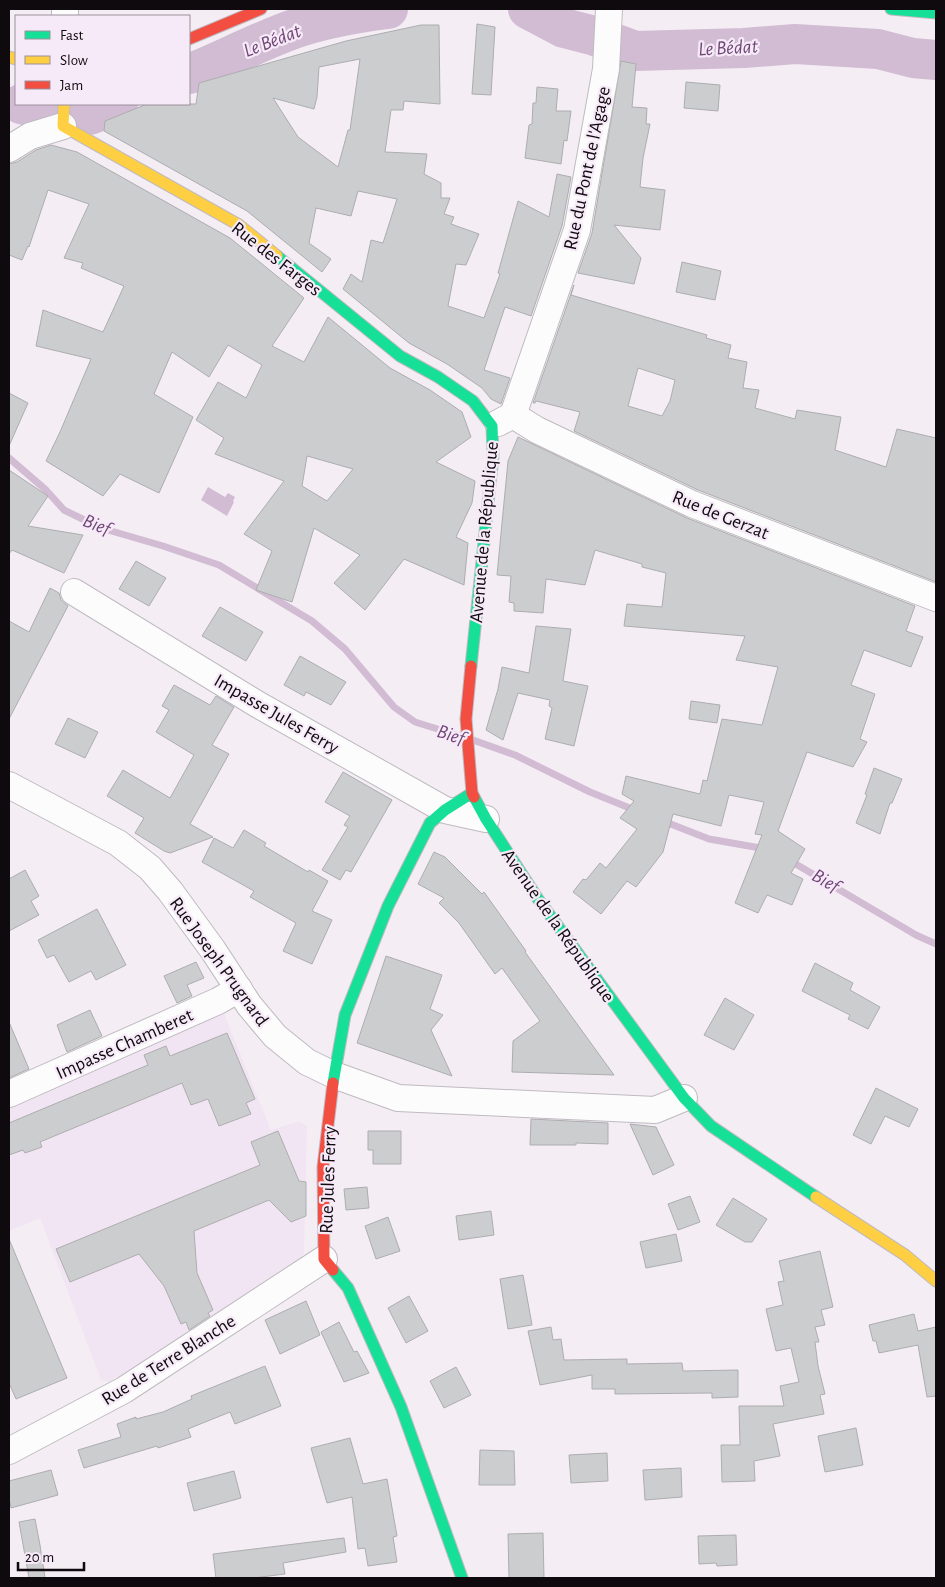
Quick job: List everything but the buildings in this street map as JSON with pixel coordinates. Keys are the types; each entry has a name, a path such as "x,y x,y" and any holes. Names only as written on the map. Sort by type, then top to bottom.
{"street":[{"path":"190,39 261,9"},
{"name":"Rue du Pont de l'Agage","path":"502,421 577,230 606,69 609,9"},
{"path":"891,9 936,13"},
{"path":"9,149 64,115"},
{"name":"Rue des Farges","path":"64,115 238,225 400,356 438,377 502,421"},
{"name":"Rue de Gerzat","path":"502,421 537,430 692,504 936,598"},
{"name":"Avenue de la République","path":"502,421 493,456 466,720 472,793 486,819 538,899 684,1098 711,1126 759,1160 905,1255 936,1281"},
{"name":"Impasse Jules Ferry","path":"74,592 257,704 445,810 486,819"},
{"name":"Rue Joseph Prugnard","path":"9,785 118,843 150,868 170,891 213,950 238,989 275,1036 307,1062 334,1075 398,1098 655,1110 684,1098"},
{"name":"Rue Jules Ferry","path":"462,1578 400,1407 348,1288 324,1259 324,1167 334,1075 345,1016 388,906 430,823 445,810 472,793"},
{"name":"Impasse Chamberet","path":"9,1094 218,1001 238,989"},
{"name":"Rue de Terre Blanche","path":"9,1451 124,1390 324,1259"}],"shaded area":[{"path":"208,487 225,497 228,493 235,497 227,516 201,500"},
{"path":"222,1008 271,1130 299,1121 307,1126 304,1253 300,1261 190,1333 109,1382 101,1380 40,1218 9,1231 9,1106"}],"waterway":[{"name":"Le Bédat","path":"190,74 265,40 303,26 339,17 388,9"},
{"name":"Le Bédat","path":"528,9 564,28 595,36 635,51 744,48 795,44 878,49 913,58 936,60"},
{"name":"Le Bédat","path":"25,105 54,112 90,115 115,105"},
{"name":"Bief","path":"9,458 46,490 64,510 101,528 219,565 312,621 345,649 394,707 415,722 460,736"},
{"name":"Bief","path":"473,740 515,755 590,792 637,811"},
{"name":"Bief","path":"663,821 709,839 766,849"},
{"name":"Bief","path":"789,860 916,935 936,944"}],"traffic: fast":[{"path":"891,9 936,13"},
{"path":"277,256 400,356 438,377 473,401 492,426 493,456 471,666"},
{"path":"333,1083 345,1015 388,906 430,823 445,810 472,793"},
{"path":"474,797 486,819 538,899 684,1098 711,1126 816,1197"},
{"path":"333,1270 348,1288 401,1407 462,1578"}],"traffic: slow":[{"path":"9,57 15,59"},
{"path":"64,105 63,126 239,225 277,256"},
{"path":"816,1197 905,1255 936,1281"}],"traffic: jam":[{"path":"190,39 261,9"},
{"path":"471,666 466,719 472,793 474,797"},
{"path":"333,1083 323,1167 324,1259 333,1270"}]}
